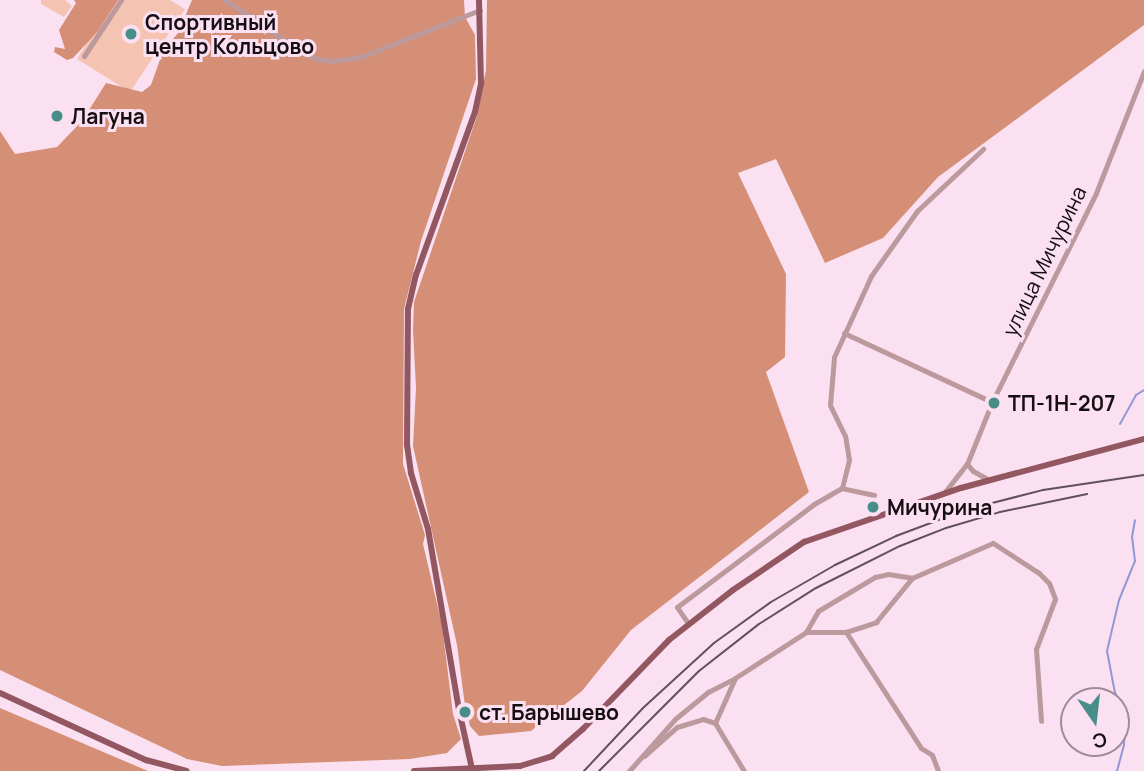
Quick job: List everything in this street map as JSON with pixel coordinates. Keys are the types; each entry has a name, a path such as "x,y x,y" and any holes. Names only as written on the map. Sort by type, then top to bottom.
{"main road":[{"path":"473,770 458,710 428,528 408,454 408,309 416,275 475,112 481,83 479,0"},
{"path":"414,771 520,766 552,756 688,624 804,542 989,480 1144,439"},
{"path":"0,693 146,760 187,771"}],"street":[{"path":"84,55 121,0"},
{"path":"225,0 301,51 331,61 358,58 480,10"},
{"name":"улица Мичурина","path":"943,494 967,464 992,402 1096,193 1144,71"},
{"path":"842,488 849,460 845,436 830,405 830,377 834,357 871,276 917,211 983,149"},
{"path":"844,333 992,402"},
{"path":"967,464 973,471 989,480"},
{"path":"688,624 677,607 814,504 842,488 874,495"},
{"path":"806,632 846,632 876,622 912,578 993,543 1049,583 1055,599 1038,637 1036,649 1041,721"},
{"path":"629,771 691,702 735,678 806,632 818,611 827,604 846,596 875,577 888,575 912,578"},
{"path":"846,632 921,748 932,755 938,771"},
{"path":"715,723 735,678"},
{"path":"638,761 677,727 703,719 715,723 744,771"}],"shaded area":[{"path":"41,0 65,0 72,6 64,17 41,4"},
{"path":"74,0 118,0 98,31 73,58 67,60 54,52 55,47 65,49 59,30 76,3"},
{"name":"Спортивный центр Кольцово","path":"114,0 170,0 185,9 130,92 77,59"},
{"path":"192,0 464,0 465,17 475,35 476,79 421,241 404,309 403,464 425,535 423,544 442,625 453,714 461,739 447,753 410,759 222,766 187,759 0,670 0,131 15,154 57,147 82,121 106,83 142,92 151,85 163,51 178,33"},
{"path":"487,0 1144,0 1144,25 938,177 883,238 825,263 776,159 738,173 786,274 785,357 766,372 809,492 631,630 582,691 531,731 479,736 470,726 465,706 457,645 413,446 416,388 413,330 414,302 477,116 486,70"},
{"path":"0,708 115,757 148,771 0,771"}],"waterway":[{"path":"1120,424 1136,395 1144,390"},
{"path":"1117,771 1124,745 1125,714 1115,693 1107,651 1119,600 1135,561 1132,537 1135,520"}],"railway":[{"path":"584,771 643,708 714,643 771,602 835,565 896,536 965,510 1043,490 1144,475"},
{"path":"599,771 699,671 759,624 816,588 900,546 946,528 1000,512 1087,494"}],"place":[{"name":"Спортивный центр Кольцово","path":"131,34"},
{"name":"Лагуна","path":"57,116"},
{"name":"ТП-1Н-207","path":"994,403"},
{"name":"Мичурина","path":"873,507"},
{"name":"ст. Барышево","path":"465,712"}]}
